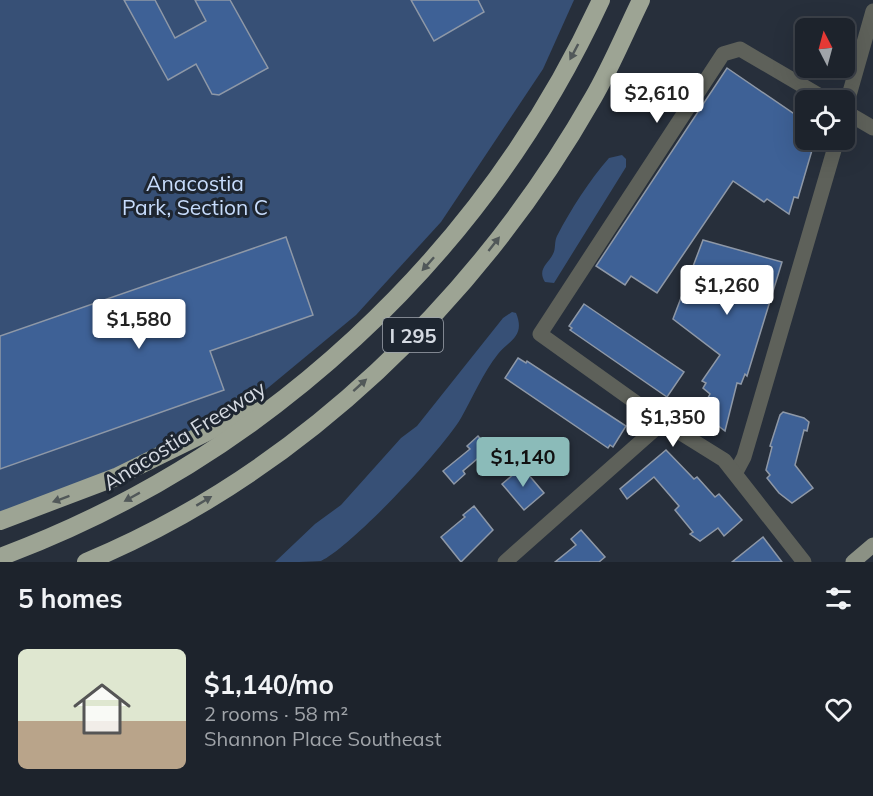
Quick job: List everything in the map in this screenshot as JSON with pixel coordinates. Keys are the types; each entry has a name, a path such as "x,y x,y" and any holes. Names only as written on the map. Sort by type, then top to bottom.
{"highway":[{"name":"Anacostia Freeway","path":"0,557 77,525 148,488 239,432 303,384 387,307 436,255 502,171 544,106 601,0"},
{"name":"I 295","path":"86,562 153,531 251,472 316,423 397,351 489,252 561,150 594,96 641,0"},
{"path":"0,521 87,489 146,464 303,384"},
{"path":"103,562 153,531"}],"main road":[{"path":"853,562 873,544"}],"street":[{"path":"851,90 873,11"},
{"path":"804,562 736,472 724,460 663,422 540,334 723,54 740,49 810,90"},
{"path":"855,118 873,128"},
{"path":"736,472 744,457 834,150"},
{"path":"505,562 663,422"}],"green space":[{"name":"Anacostia Park, Section C","path":"0,0 574,0 543,69 441,222 356,315 263,392 145,465 0,516"},
{"path":"622,155 626,159 626,167 554,283 545,282 542,274 544,267 553,254 557,236 574,206 609,158"},
{"path":"512,312 516,313 519,321 519,328 514,338 493,361 451,432 396,496 353,537 321,561 275,562 315,524 341,505 401,438 417,426 503,318"}],"building":[{"path":"124,0 155,0 175,38 206,21 195,0 230,0 268,68 219,95 212,94 196,64 168,80"},
{"path":"411,0 478,0 484,12 434,41"},
{"path":"727,68 795,114 795,150 812,150 798,198 794,197 789,214 767,199 764,202 733,181 657,293 631,276 625,285 596,266"},
{"path":"286,237 313,315 210,351 224,390 0,469 0,336"},
{"path":"703,240 782,262 747,376 745,374 741,384 737,383 725,431 700,412 710,394 703,388 706,383 702,381 720,355 673,319"},
{"path":"584,304 684,372 667,397 570,330 572,328 569,326"},
{"path":"518,358 526,363 527,361 626,426 613,447 610,445 608,448 505,378"},
{"path":"783,412 804,418 809,422 807,431 804,430 795,465 813,488 792,503 779,493 767,478 770,475 766,470 772,447 770,446"},
{"path":"478,436 489,449 463,471 465,474 454,484 443,471 470,449 467,446"},
{"path":"666,450 694,479 697,477 715,497 719,494 742,520 724,536 718,528 700,541 690,534 693,532 675,510 679,506 654,477 627,499 620,489"},
{"path":"522,467 544,493 524,510 502,484"},
{"path":"474,506 493,530 461,562 441,537 465,517 463,515"},
{"path":"581,530 605,557 599,562 555,562 576,545 571,539"},
{"path":"763,537 782,562 732,562"}]}
